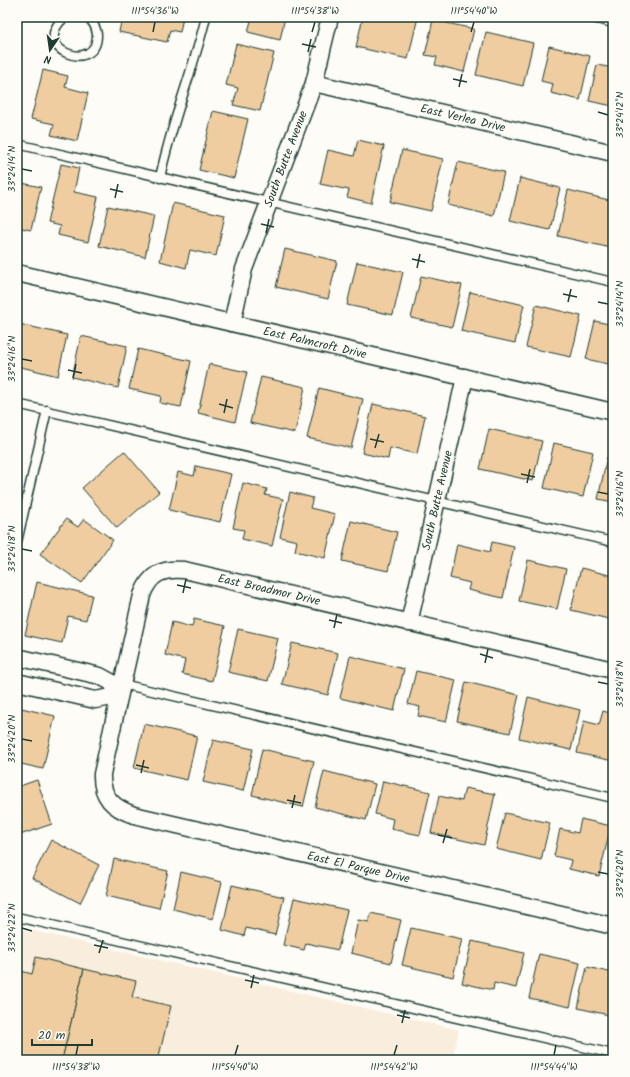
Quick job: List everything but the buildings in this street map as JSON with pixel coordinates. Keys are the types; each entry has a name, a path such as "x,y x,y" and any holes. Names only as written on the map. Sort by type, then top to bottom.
{"street":[{"name":"South Butte Avenue","path":"232,323 244,269 314,83 330,17"},
{"name":"East Verlea Drive","path":"314,83 613,153"},
{"name":"East Palmcroft Drive","path":"17,274 613,412"},
{"name":"South Butte Avenue","path":"409,623 465,377"},
{"name":"East Broadmor Drive","path":"108,800 102,784 102,774 146,586 158,572 166,570 184,570 613,670"},
{"path":"17,657 100,676 121,689 107,698 95,700 17,682"},
{"name":"East El Parque Drive","path":"108,800 115,807 134,814 613,926"}],"lane":[{"path":"65,17 59,22 55,30 54,38 57,46 62,52 70,56 86,54 96,41 94,25 86,17"},
{"path":"160,178 170,135 196,56 206,17"},
{"path":"589,17 613,23"},
{"path":"17,144 613,282"},
{"path":"17,404 613,542"},
{"path":"17,542 47,410"},
{"path":"121,689 613,798"},
{"path":"17,917 613,1054"}],"shaded area":[{"path":"17,927 459,1030 452,1060 17,1060"}]}
